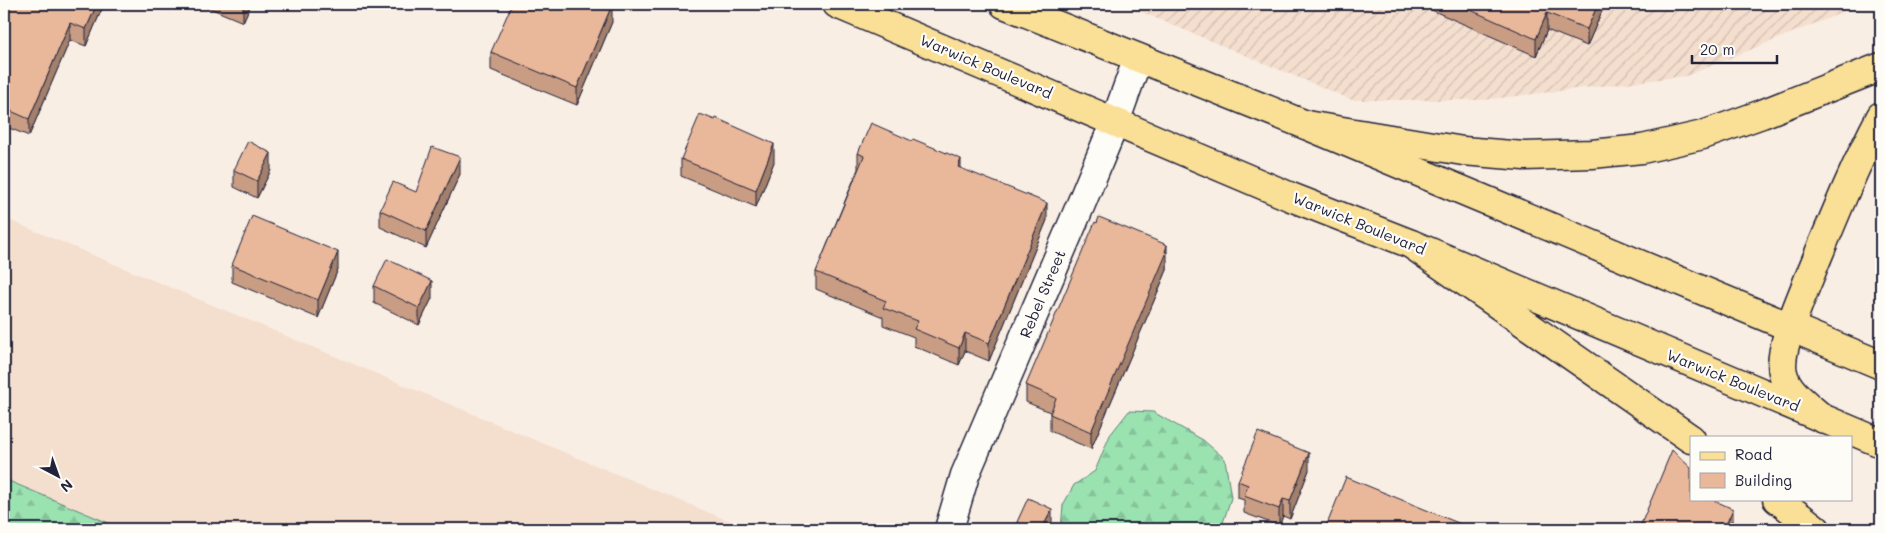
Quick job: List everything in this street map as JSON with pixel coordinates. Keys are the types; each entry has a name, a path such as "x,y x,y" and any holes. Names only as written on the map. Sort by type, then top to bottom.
{"main road":[{"name":"Warwick Boulevard","path":"837,4 1291,197 1411,244 1626,337 1881,443"},
{"path":"1004,4 1306,125 1881,365"},
{"path":"1306,125 1463,151 1524,156 1592,154 1642,149 1703,135 1881,67"},
{"path":"1822,418 1788,386 1783,374 1782,362 1790,327 1843,196 1881,116"},
{"path":"1411,244 1690,438"},
{"path":"1778,500 1816,529"}],"street":[{"name":"Rebel Street","path":"949,529 965,475 1115,122 1138,58"}],"shaded area":[{"path":"1122,4 1863,4 1686,76 1483,100 1352,100"},
{"path":"4,218 748,529 4,529"}],"green space":[{"path":"1129,411 1153,412 1203,440 1225,459 1231,498 1221,529 1061,529 1063,505 1074,485 1095,471 1110,435"},
{"path":"4,479 123,529 4,529"}],"building":[{"path":"4,4 97,4 86,29 70,23 29,119 4,108"},
{"path":"512,4 612,5 577,88 491,52"},
{"path":"1457,4 1598,4 1587,29 1547,13 1536,39"},
{"path":"700,114 715,120 716,118 774,144 756,190 681,159"},
{"path":"871,123 961,159 958,167 1047,203 989,343 965,333 959,348 914,329 918,321 883,308 886,301 816,272 864,156 858,153"},
{"path":"248,141 271,153 257,181 234,170"},
{"path":"432,147 460,157 426,231 380,210 393,182 416,192"},
{"path":"252,216 338,252 318,300 232,265"},
{"path":"1099,217 1167,245 1165,252 1167,252 1091,432 1050,414 1056,398 1026,385 1095,222 1097,223"},
{"path":"387,259 432,281 419,308 374,286"},
{"path":"1258,432 1309,453 1290,501 1283,499 1279,509 1244,496 1248,485 1238,481"},
{"path":"1672,450 1690,467 1690,500 1713,500 1733,509 1724,529 1639,529"},
{"path":"1346,477 1468,527 1467,529 1331,529 1326,527"},
{"path":"1028,498 1052,509 1042,529 1032,529 1017,522"}]}
